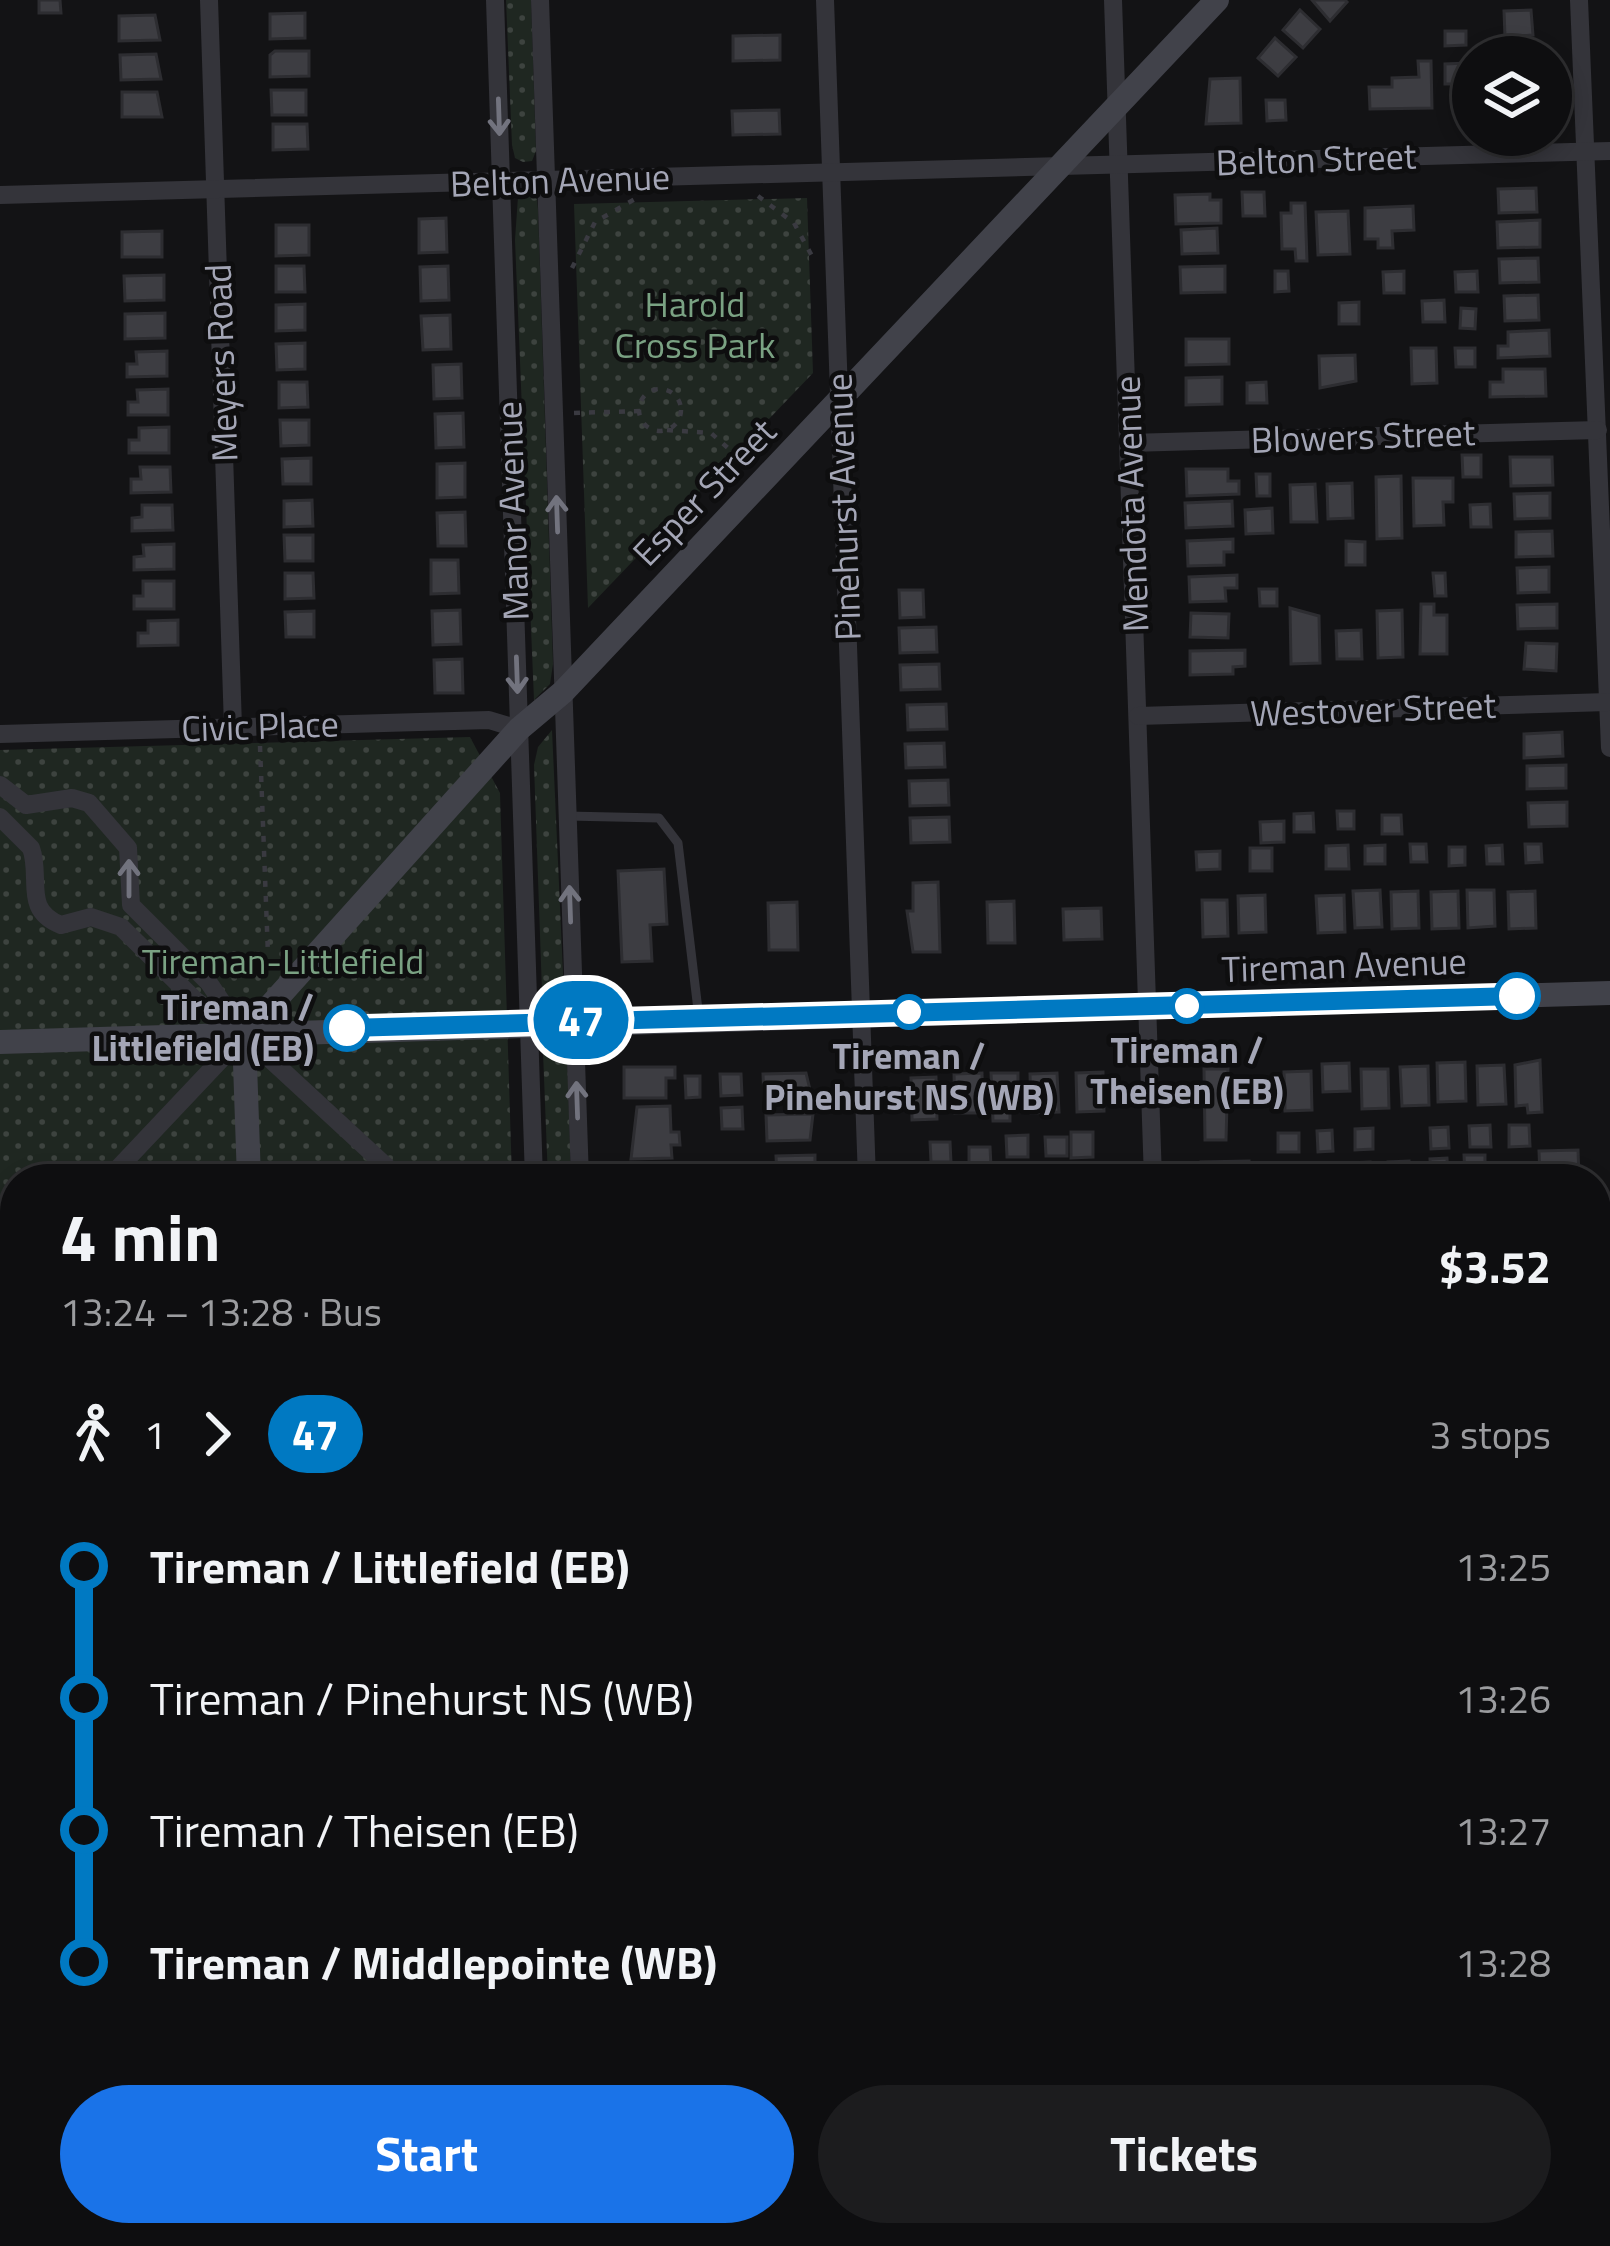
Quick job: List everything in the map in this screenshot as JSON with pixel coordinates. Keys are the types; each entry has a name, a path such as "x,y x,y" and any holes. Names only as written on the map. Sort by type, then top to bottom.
{"street":[{"name":"Meyers Road","path":"209,0 233,727"},
{"name":"Manor Avenue","path":"495,0 534,1164"},
{"name":"Manor Avenue","path":"540,0 579,1164"},
{"name":"Pinehurst Avenue","path":"825,0 867,1164"},
{"name":"Mendota Avenue","path":"1113,0 1153,1164"},
{"name":"Esper Street","path":"244,1035 519,729 563,692 1217,0"},
{"path":"1579,0 1610,748"},
{"path":"1586,152 1610,151"},
{"name":"Belton Street","path":"1119,165 1586,152"},
{"name":"Belton Avenue","path":"0,195 1119,165"},
{"name":"Blowers Street","path":"1129,443 1598,430"},
{"name":"Westover Street","path":"1138,716 1608,702"},
{"name":"Civic Place","path":"0,734 488,720 519,729"},
{"path":"0,785 26,805 72,797 89,803 128,848 131,905 209,983 244,1035 248,1164"},
{"path":"0,817 32,848 33,894 44,915 61,925 91,917 114,922 195,1000 244,1035 384,1164"},
{"name":"Tireman Avenue","path":"0,1042 529,1022 1610,993"},
{"path":"123,1164 244,1035"}],"lane":[{"path":"567,817 659,818 678,843 699,1018"}],"path":[{"path":"758,196 794,223 812,256"},
{"path":"572,268 595,222 635,199"},
{"path":"640,411 652,391 672,393 681,416 667,430"},
{"path":"554,413 640,411"},
{"path":"640,411 647,427 711,433 738,457"},
{"path":"259,741 268,955"}],"green space":[{"path":"506,0 531,0 536,151 532,161 515,158 512,145"},
{"path":"530,194 537,199 538,210 553,664 550,684 534,700 515,240 518,197"},
{"name":"Harold Cross Park","path":"807,198 813,373 588,608 574,204"},
{"path":"552,730 564,995 558,1003 549,1003 542,991 534,765 538,747"},
{"name":"Tireman-Littlefield","path":"470,737 500,793 512,1164 0,1164 0,750"},
{"path":"558,1041 567,1050 571,1164 547,1164 543,1052"}],"building":[{"path":"39,0 60,0 61,13 39,13"},
{"path":"1312,0 1345,0 1347,2 1330,21"},
{"path":"1300,10 1320,29 1303,48 1283,30"},
{"path":"1531,10 1533,35 1505,36 1504,11"},
{"path":"305,13 305,38 270,39 270,14"},
{"path":"155,15 160,40 119,41 119,16"},
{"path":"1445,31 1466,31 1466,36 1452,36 1452,46 1445,46"},
{"path":"780,35 780,60 733,61 733,36"},
{"path":"1275,38 1296,57 1278,76 1258,58"},
{"path":"309,51 309,76 270,77 270,55"},
{"path":"156,54 161,79 121,80 120,55"},
{"path":"1418,61 1431,61 1432,108 1370,109 1369,87 1392,87 1392,78 1419,77"},
{"path":"1445,64 1452,64 1452,84 1445,84"},
{"path":"1240,78 1241,123 1206,124 1210,79"},
{"path":"271,90 306,90 306,115 272,115"},
{"path":"122,92 157,92 162,117 122,117"},
{"path":"1266,100 1285,100 1286,120 1267,121"},
{"path":"779,110 780,134 733,135 732,111"},
{"path":"273,124 307,124 308,149 273,150"},
{"path":"1536,188 1537,212 1499,213 1498,189"},
{"path":"1242,192 1264,192 1265,216 1243,216"},
{"path":"1210,194 1210,200 1221,200 1221,223 1176,224 1175,195"},
{"path":"1291,203 1305,203 1307,261 1296,261 1295,249 1282,249 1281,213 1291,213"},
{"path":"1413,206 1414,230 1392,231 1393,248 1378,248 1378,239 1365,239 1365,208"},
{"path":"1348,211 1350,254 1318,255 1316,212"},
{"path":"446,218 447,252 419,253 419,219"},
{"path":"1540,220 1540,247 1498,248 1497,222"},
{"path":"276,225 309,225 309,255 276,256"},
{"path":"1217,228 1218,253 1182,254 1181,230"},
{"path":"162,231 162,257 122,257 122,232"},
{"path":"1538,258 1539,282 1500,283 1499,259"},
{"path":"276,266 304,266 305,292 276,292"},
{"path":"448,266 449,300 421,301 420,267"},
{"path":"1225,266 1225,292 1181,293 1180,267"},
{"path":"1275,271 1288,271 1289,291 1275,292"},
{"path":"1404,271 1404,293 1384,293 1383,272"},
{"path":"1477,271 1478,292 1456,292 1455,272"},
{"path":"164,275 164,300 125,301 124,276"},
{"path":"1538,295 1539,320 1505,321 1504,296"},
{"path":"1444,300 1445,322 1423,322 1422,301"},
{"path":"1359,302 1359,324 1339,324 1339,303"},
{"path":"305,304 305,330 276,331 276,305"},
{"path":"1461,308 1476,309 1475,329 1460,328"},
{"path":"165,313 165,338 125,339 125,314"},
{"path":"450,315 451,349 423,350 421,316"},
{"path":"1549,330 1550,356 1498,358 1498,346 1508,346 1508,332"},
{"path":"1186,339 1229,339 1229,364 1186,365"},
{"path":"305,343 305,369 277,370 276,344"},
{"path":"1411,348 1436,348 1437,383 1412,384"},
{"path":"1455,348 1475,348 1475,367 1456,367"},
{"path":"167,351 167,376 127,377 127,364 137,364 136,352"},
{"path":"1355,355 1356,381 1320,388 1319,356"},
{"path":"461,364 462,398 434,399 433,365"},
{"path":"1503,369 1545,369 1546,396 1490,397 1490,382 1503,382"},
{"path":"1222,377 1222,404 1186,405 1186,378"},
{"path":"279,382 307,382 308,407 279,408"},
{"path":"1266,382 1267,403 1247,403 1247,383"},
{"path":"168,389 168,415 128,415 128,402 138,402 137,390"},
{"path":"463,413 464,447 436,448 435,414"},
{"path":"280,420 309,420 309,445 281,446"},
{"path":"169,427 169,453 129,453 129,440 139,440 139,428"},
{"path":"1462,455 1481,455 1481,477 1463,477"},
{"path":"1510,457 1552,457 1553,485 1511,486"},
{"path":"311,458 311,484 283,484 282,459"},
{"path":"465,463 465,497 437,498 437,464"},
{"path":"140,467 170,467 171,492 131,493 131,479 141,479"},
{"path":"1186,469 1228,469 1228,481 1239,481 1239,494 1187,496"},
{"path":"1256,474 1270,474 1270,496 1257,496"},
{"path":"1401,476 1402,538 1377,539 1376,477"},
{"path":"1413,478 1453,478 1453,502 1443,502 1444,525 1414,526"},
{"path":"1352,483 1353,518 1328,519 1327,484"},
{"path":"1315,484 1317,522 1291,522 1290,485"},
{"path":"1550,493 1550,518 1515,519 1514,494"},
{"path":"312,500 313,526 284,527 284,501"},
{"path":"1232,501 1233,526 1186,528 1185,503"},
{"path":"1490,504 1491,527 1471,527 1470,505"},
{"path":"142,505 172,505 173,530 132,531 132,518 142,517"},
{"path":"1272,508 1273,533 1246,534 1245,510"},
{"path":"465,512 466,546 438,546 437,513"},
{"path":"1552,531 1553,556 1516,557 1516,532"},
{"path":"284,535 313,535 313,561 285,561"},
{"path":"1233,539 1233,552 1224,552 1224,565 1188,566 1187,541"},
{"path":"1346,541 1365,542 1365,565 1346,565"},
{"path":"174,544 174,569 134,570 134,557 144,556 143,545"},
{"path":"431,560 458,560 459,593 431,594"},
{"path":"1549,567 1549,592 1518,593 1517,568"},
{"path":"285,573 313,573 314,598 285,599"},
{"path":"1433,573 1445,573 1446,596 1435,596"},
{"path":"1237,575 1237,588 1225,588 1226,601 1190,602 1189,577"},
{"path":"143,581 174,581 174,609 134,609 134,596 143,596"},
{"path":"1259,589 1277,589 1277,606 1260,606"},
{"path":"899,590 923,590 924,617 900,618"},
{"path":"1421,604 1434,604 1434,615 1447,615 1447,654 1420,654"},
{"path":"1557,604 1557,628 1518,629 1517,605"},
{"path":"1290,608 1319,616 1320,663 1291,664"},
{"path":"460,610 461,644 433,645 432,611"},
{"path":"1402,610 1403,657 1378,658 1377,611"},
{"path":"314,611 314,637 286,637 285,612"},
{"path":"1191,613 1229,614 1228,638 1190,637"},
{"path":"178,620 178,645 138,646 138,633 148,633 148,621"},
{"path":"936,627 937,652 900,653 899,628"},
{"path":"1361,630 1362,659 1337,659 1336,631"},
{"path":"1526,643 1557,644 1556,671 1524,669"},
{"path":"1245,650 1245,666 1233,667 1233,674 1190,675 1190,651"},
{"path":"462,659 463,693 435,693 434,660"},
{"path":"939,664 940,689 901,690 900,665"},
{"path":"946,704 947,729 908,730 907,705"},
{"path":"1562,732 1563,756 1524,758 1524,734"},
{"path":"944,743 945,767 906,768 905,744"},
{"path":"1566,765 1566,788 1527,789 1527,766"},
{"path":"948,780 949,805 910,806 909,781"},
{"path":"1567,802 1567,826 1529,827 1528,803"},
{"path":"1337,811 1354,811 1354,829 1338,829"},
{"path":"1313,813 1314,832 1294,832 1294,814"},
{"path":"1382,815 1401,815 1402,834 1382,834"},
{"path":"949,817 950,842 911,843 910,818"},
{"path":"1284,821 1284,842 1261,843 1260,822"},
{"path":"1410,844 1426,844 1427,862 1411,862"},
{"path":"1525,844 1541,844 1542,862 1526,863"},
{"path":"1348,845 1349,869 1326,869 1326,846"},
{"path":"1385,845 1385,864 1365,864 1365,846"},
{"path":"1502,845 1503,864 1487,864 1486,846"},
{"path":"1449,847 1465,847 1465,865 1449,866"},
{"path":"1250,848 1272,848 1272,871 1250,871"},
{"path":"1220,851 1220,869 1197,870 1196,852"},
{"path":"664,869 667,924 650,925 652,961 622,962 618,871"},
{"path":"938,882 940,952 913,952 907,911 913,911 913,883"},
{"path":"1380,890 1382,927 1355,928 1353,891"},
{"path":"1467,890 1494,890 1495,926 1468,928"},
{"path":"1418,891 1419,928 1392,929 1391,892"},
{"path":"1458,891 1459,928 1432,929 1431,892"},
{"path":"1535,891 1536,928 1509,929 1508,892"},
{"path":"1265,895 1266,932 1239,933 1238,896"},
{"path":"1344,895 1345,932 1318,933 1316,896"},
{"path":"1202,900 1227,900 1228,936 1203,937"},
{"path":"1014,901 1015,943 988,943 987,902"},
{"path":"797,902 798,950 769,950 768,903"},
{"path":"1101,908 1102,939 1064,940 1063,909"},
{"path":"1540,1060 1542,1112 1528,1113 1527,1105 1516,1106 1515,1065"},
{"path":"1465,1062 1466,1101 1438,1102 1437,1063"},
{"path":"1349,1063 1350,1091 1323,1092 1322,1064"},
{"path":"1504,1065 1506,1104 1478,1105 1477,1066"},
{"path":"1428,1066 1429,1105 1402,1106 1400,1067"},
{"path":"624,1067 675,1067 675,1078 666,1078 666,1098 624,1098"},
{"path":"1204,1069 1228,1069 1226,1140 1205,1140"},
{"path":"1361,1069 1388,1069 1389,1108 1362,1109"},
{"path":"1311,1071 1312,1110 1285,1111 1284,1072"},
{"path":"1103,1072 1104,1111 1077,1112 1076,1073"},
{"path":"806,1073 812,1098 764,1100 763,1074"},
{"path":"982,1073 983,1113 955,1113 954,1074"},
{"path":"991,1073 1018,1073 1018,1104 1010,1104 1010,1121 993,1121"},
{"path":"1057,1073 1059,1112 1031,1113 1030,1074"},
{"path":"720,1074 741,1074 742,1095 721,1096"},
{"path":"685,1076 700,1076 700,1097 686,1098"},
{"path":"936,1077 937,1119 912,1120 911,1078"},
{"path":"670,1106 671,1132 679,1132 680,1145 671,1145 672,1158 631,1159 637,1107"},
{"path":"742,1107 743,1129 722,1129 721,1108"},
{"path":"813,1114 810,1140 767,1141 766,1115"},
{"path":"1490,1125 1491,1147 1470,1147 1469,1126"},
{"path":"1509,1125 1529,1125 1530,1146 1509,1147"},
{"path":"1448,1127 1449,1148 1431,1149 1430,1128"},
{"path":"1373,1128 1373,1149 1355,1150 1355,1129"},
{"path":"1332,1130 1333,1151 1318,1152 1317,1131"},
{"path":"1071,1132 1093,1132 1093,1157 1071,1158"},
{"path":"1278,1133 1299,1133 1299,1152 1278,1152"},
{"path":"1028,1135 1028,1157 1007,1157 1006,1136"},
{"path":"1045,1137 1067,1137 1067,1156 1046,1156"},
{"path":"930,1142 950,1142 951,1162 931,1162"},
{"path":"969,1147 990,1147 991,1164 969,1164"},
{"path":"1578,1150 1579,1164 1540,1164 1539,1151"},
{"path":"815,1155 815,1164 776,1164 776,1156"},
{"path":"1464,1155 1485,1155 1485,1164 1464,1164"},
{"path":"1447,1158 1447,1164 1430,1164 1430,1159"},
{"path":"1249,1161 1249,1164 1201,1164"}],"bus line":[{"name":"47","path":"347,1028 1517,996"}],"place":[{"name":"Tireman / Theisen (EB)","path":"1187,1006"},
{"name":"Tireman / Pinehurst NS (WB)","path":"909,1012"},
{"name":"Tireman / Littlefield (EB)","path":"347,1028"}]}
